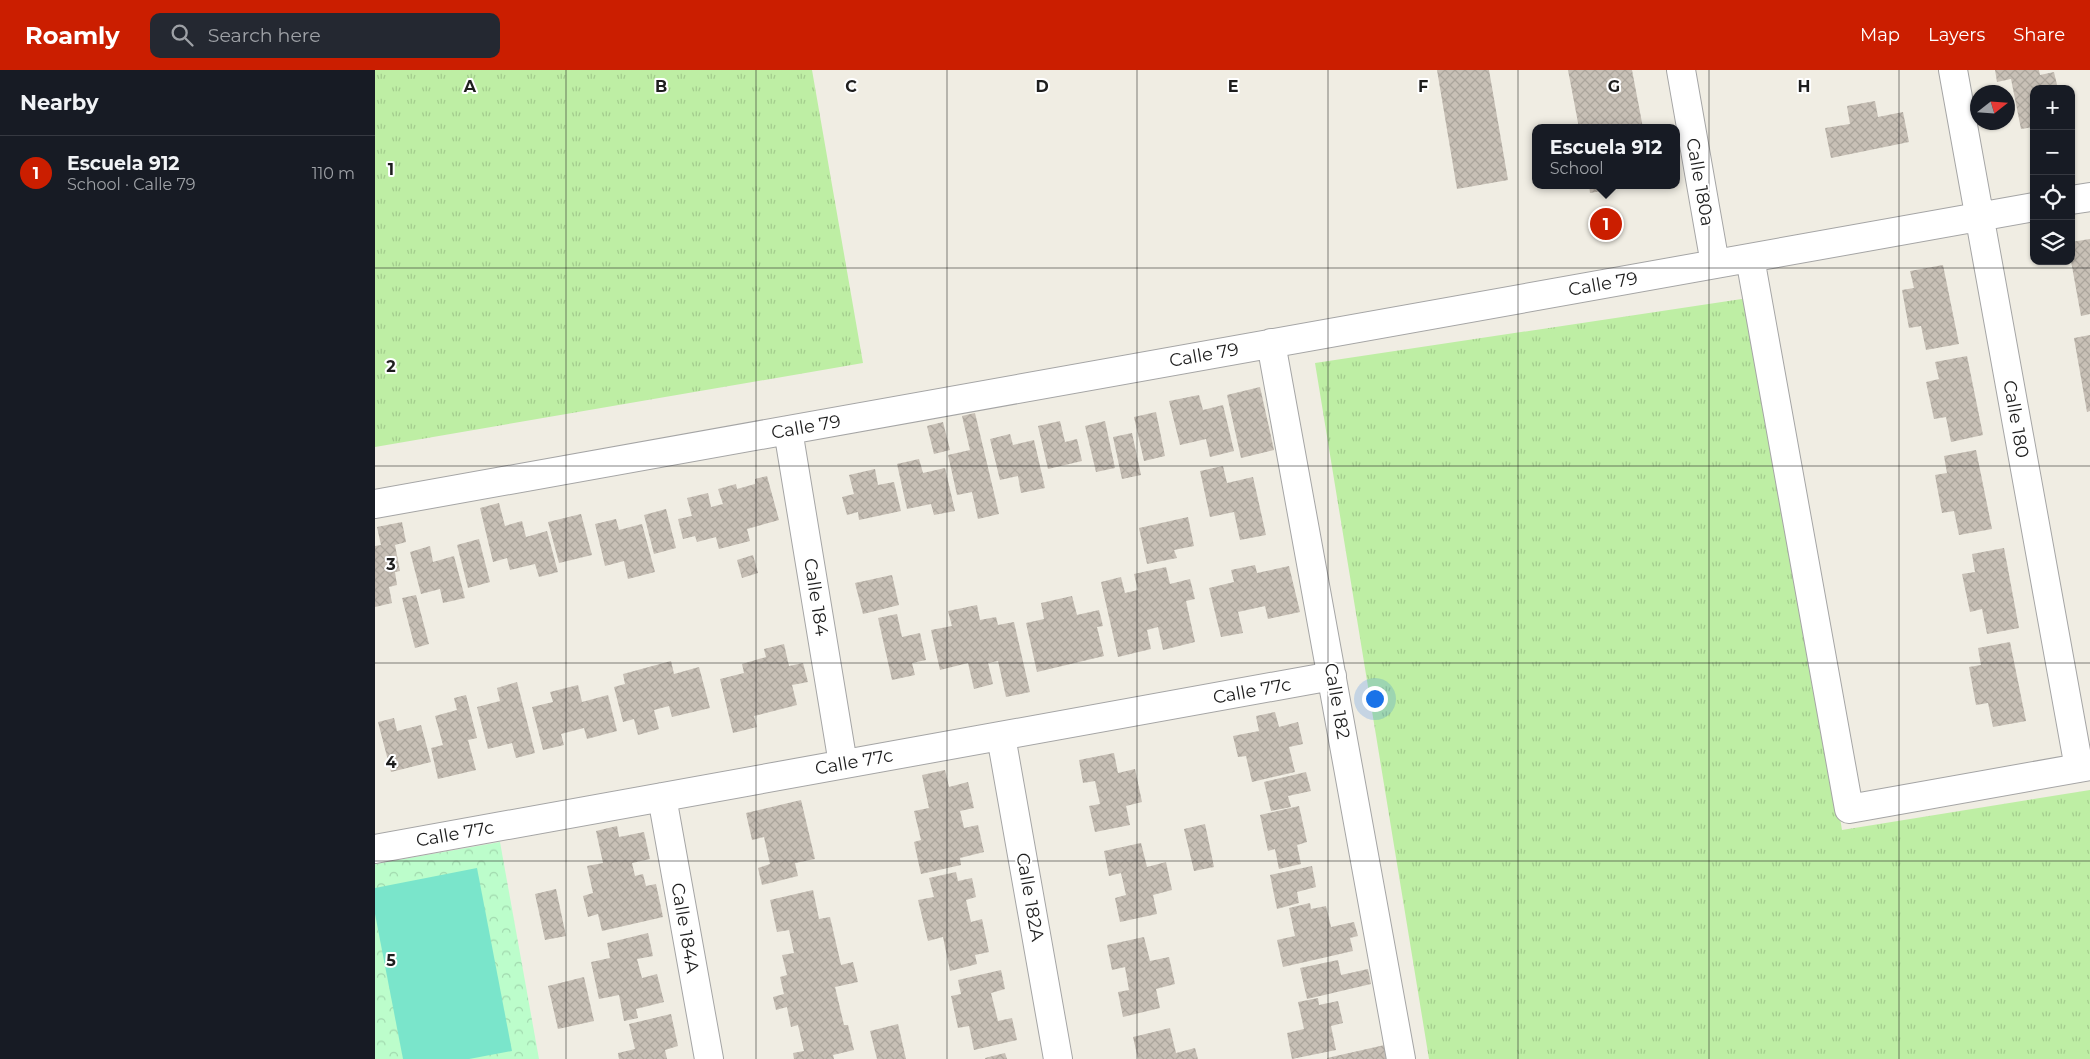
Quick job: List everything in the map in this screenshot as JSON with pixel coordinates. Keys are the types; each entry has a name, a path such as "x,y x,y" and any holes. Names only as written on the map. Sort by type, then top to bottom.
{"street":[{"name":"Calle 180a","path":"1681,70 1715,264"},
{"name":"Calle 180","path":"1953,70 1979,217 2085,767"},
{"path":"2075,199 2090,197"},
{"name":"Calle 79","path":"375,504 2030,208"},
{"path":"1751,258 1849,809 2085,767"},
{"name":"Calle 182","path":"1271,343 1401,1059"},
{"name":"Calle 184","path":"788,430 843,764"},
{"name":"Calle 77c","path":"375,848 1332,676"},
{"name":"Calle 182A","path":"1001,736 1058,1059"},
{"name":"Calle 184A","path":"662,797 709,1059"}],"green space":[{"path":"375,70 812,70 863,363 375,447"},
{"path":"1755,297 1842,830 2090,790 2090,1059 1429,1059 1315,363"},
{"path":"500,842 539,1059 375,1059 375,864"},
{"path":"477,868 512,1051 469,1059 403,1059 375,914 375,888"}],"building":[{"path":"1437,70 1489,70 1508,180 1457,189"},
{"path":"1568,70 1632,70 1642,124 1578,124"},
{"path":"1995,70 2039,70 2040,75 2054,72 2057,85 2030,85 2030,128 2021,129 2015,99 2015,85 2012,85 2011,79 1997,82"},
{"path":"1875,101 1878,117 1903,112 1909,142 1831,158 1825,128 1850,124 1847,106"},
{"path":"1590,189 1614,189 1590,193"},
{"path":"2090,239 2090,314 2081,316 2072,265 2075,265 2075,241"},
{"path":"1943,265 1959,344 1926,350 1921,326 1909,328 1902,290 1914,288 1910,271"},
{"path":"2090,335 2090,411 2087,412 2074,338"},
{"path":"1967,356 1983,435 1951,442 1946,417 1934,419 1926,382 1939,379 1935,362"},
{"path":"1260,387 1274,450 1241,458 1227,395"},
{"path":"1199,395 1203,410 1223,405 1234,451 1210,457 1206,439 1180,445 1169,401"},
{"path":"1156,412 1165,456 1144,461 1134,417"},
{"path":"975,413 999,514 978,519 972,492 957,495 948,455 970,450 962,416"},
{"path":"1060,421 1065,442 1077,439 1082,461 1048,469 1038,426"},
{"path":"1105,421 1115,468 1096,472 1085,426"},
{"path":"943,422 950,450 934,454 927,426"},
{"path":"1132,433 1141,475 1122,479 1113,437"},
{"path":"1010,434 1013,445 1034,440 1045,488 1021,493 1018,476 1000,480 990,439"},
{"path":"1976,450 1992,529 1959,535 1954,511 1942,513 1935,475 1947,473 1944,456"},
{"path":"919,459 923,473 945,468 955,511 934,515 931,504 907,509 897,464"},
{"path":"1223,466 1227,483 1253,477 1266,535 1240,540 1234,512 1210,517 1200,471"},
{"path":"875,469 878,485 894,482 901,511 859,520 858,512 847,515 842,497 854,494 849,475"},
{"path":"767,476 779,520 747,529 750,541 719,549 716,537 697,542 695,536 683,539 678,519 692,516 687,498 708,493 711,507 723,504 718,489 736,484 737,489 755,484 755,479"},
{"path":"499,503 505,526 522,521 526,537 547,531 558,572 539,577 535,564 510,570 507,558 493,562 480,508"},
{"path":"666,509 676,548 654,554 644,515"},
{"path":"581,514 592,555 559,563 548,522"},
{"path":"1188,517 1194,546 1174,550 1177,558 1147,564 1139,528"},
{"path":"616,519 619,530 642,524 655,572 628,579 624,561 605,566 595,524"},
{"path":"402,522 406,542 395,545 400,571 395,572 397,585 389,587 392,603 375,607 375,546 381,545 377,527"},
{"path":"479,539 490,582 468,588 457,545"},
{"path":"430,546 433,562 454,556 465,598 443,603 440,589 421,594 410,552"},
{"path":"2004,548 2019,628 1987,634 1982,609 1970,612 1962,574 1975,572 1972,554"},
{"path":"753,555 758,573 742,578 737,560"},
{"path":"1255,565 1257,573 1289,566 1300,612 1268,619 1265,606 1238,612 1243,633 1221,637 1209,588 1234,582 1231,570"},
{"path":"1166,567 1170,584 1190,579 1195,599 1186,601 1195,642 1163,650 1158,627 1147,630 1151,649 1118,657 1101,582 1121,577 1125,593 1138,590 1134,574"},
{"path":"892,575 899,605 863,614 855,583"},
{"path":"416,595 429,644 415,648 402,598"},
{"path":"1072,596 1077,615 1099,610 1103,626 1097,627 1104,656 1037,672 1026,623 1044,619 1041,603"},
{"path":"977,605 980,620 996,617 998,625 1014,622 1030,692 1006,697 998,661 988,663 993,684 974,689 968,663 940,670 931,630 952,626 948,611"},
{"path":"897,614 902,637 920,633 926,660 912,663 915,675 892,680 878,618"},
{"path":"2010,642 2026,721 1993,727 1988,703 1976,705 1969,667 1981,665 1978,648"},
{"path":"784,644 789,666 803,663 808,682 792,685 797,705 754,716 757,727 733,733 720,679 744,673 742,664 766,657 764,649"},
{"path":"671,661 674,674 699,667 710,708 672,717 669,706 654,710 659,729 638,735 634,719 623,722 614,687 625,684 623,674"},
{"path":"517,682 535,753 516,758 512,743 488,749 477,707 500,701 497,688"},
{"path":"578,685 582,702 608,695 617,731 587,739 584,728 561,734 564,745 543,750 532,707 553,702 550,692"},
{"path":"466,695 477,738 468,740 476,770 438,779 431,748 443,745 435,716 457,710 454,698"},
{"path":"1275,712 1279,727 1298,722 1303,744 1289,747 1295,772 1252,782 1246,756 1238,757 1233,736 1259,731 1256,716"},
{"path":"394,718 397,731 421,725 431,762 391,772 378,722"},
{"path":"1114,753 1118,773 1135,769 1142,802 1126,806 1130,825 1095,832 1089,806 1100,804 1095,781 1083,783 1079,760"},
{"path":"945,770 949,787 968,782 974,808 960,811 964,828 978,825 984,852 960,858 961,865 921,874 914,842 921,840 914,811 929,808 922,775"},
{"path":"1306,772 1311,791 1288,796 1291,807 1271,811 1264,782"},
{"path":"801,800 815,859 795,863 798,876 762,885 758,868 770,864 764,837 752,840 746,813"},
{"path":"1299,806 1307,842 1297,845 1301,864 1279,869 1275,849 1268,851 1260,815"},
{"path":"1205,824 1214,867 1194,871 1184,829"},
{"path":"617,826 619,837 644,832 650,859 632,863 635,876 643,874 646,886 656,884 663,917 602,931 598,914 588,917 583,896 593,893 587,866 603,863 596,831"},
{"path":"1141,843 1147,867 1166,862 1172,890 1153,895 1157,914 1120,922 1115,898 1126,895 1121,873 1109,876 1104,851"},
{"path":"1312,866 1316,887 1297,892 1299,903 1277,909 1270,875"},
{"path":"956,872 958,881 972,878 976,897 966,900 971,922 982,919 989,952 975,955 977,964 950,971 943,937 928,941 918,900 934,897 929,878"},
{"path":"556,889 566,936 545,940 535,894"},
{"path":"813,890 819,919 830,917 841,965 853,962 858,982 835,987 844,1025 848,1025 854,1050 833,1055 834,1059 794,1059 793,1053 804,1051 798,1025 791,1027 787,1007 776,1010 773,997 784,994 780,977 787,975 782,955 794,953 789,930 777,932 770,900"},
{"path":"1310,903 1311,909 1326,906 1331,927 1354,922 1358,936 1350,938 1353,951 1283,967 1277,940 1295,936 1289,908"},
{"path":"648,933 653,956 637,959 642,978 657,974 664,1002 636,1009 638,1018 624,1021 619,995 599,999 591,962 610,958 607,943"},
{"path":"1144,937 1150,961 1169,957 1175,984 1156,989 1160,1008 1123,1017 1118,992 1129,990 1125,967 1112,970 1107,945"},
{"path":"1338,960 1341,975 1368,969 1371,984 1307,999 1300,968"},
{"path":"1001,970 1005,989 991,993 998,1021 1012,1018 1017,1040 974,1050 969,1026 958,1028 951,996 961,994 958,980"},
{"path":"584,977 594,1021 558,1029 548,986"},
{"path":"1318,998 1319,1005 1338,1001 1343,1023 1331,1026 1336,1050 1292,1059 1287,1033 1304,1029 1298,1002"},
{"path":"671,1014 678,1046 665,1050 667,1059 619,1059 618,1053 635,1049 629,1024"},
{"path":"898,1024 906,1059 877,1059 870,1031"},
{"path":"1170,1028 1176,1053 1195,1048 1198,1059 1138,1059 1133,1037"},
{"path":"1389,1044 1392,1059 1327,1059 1327,1058"},
{"path":"1005,1053 1007,1059 985,1059 985,1058"}],"place":[{"name":"Escuela 912","path":"1606,224"}]}
